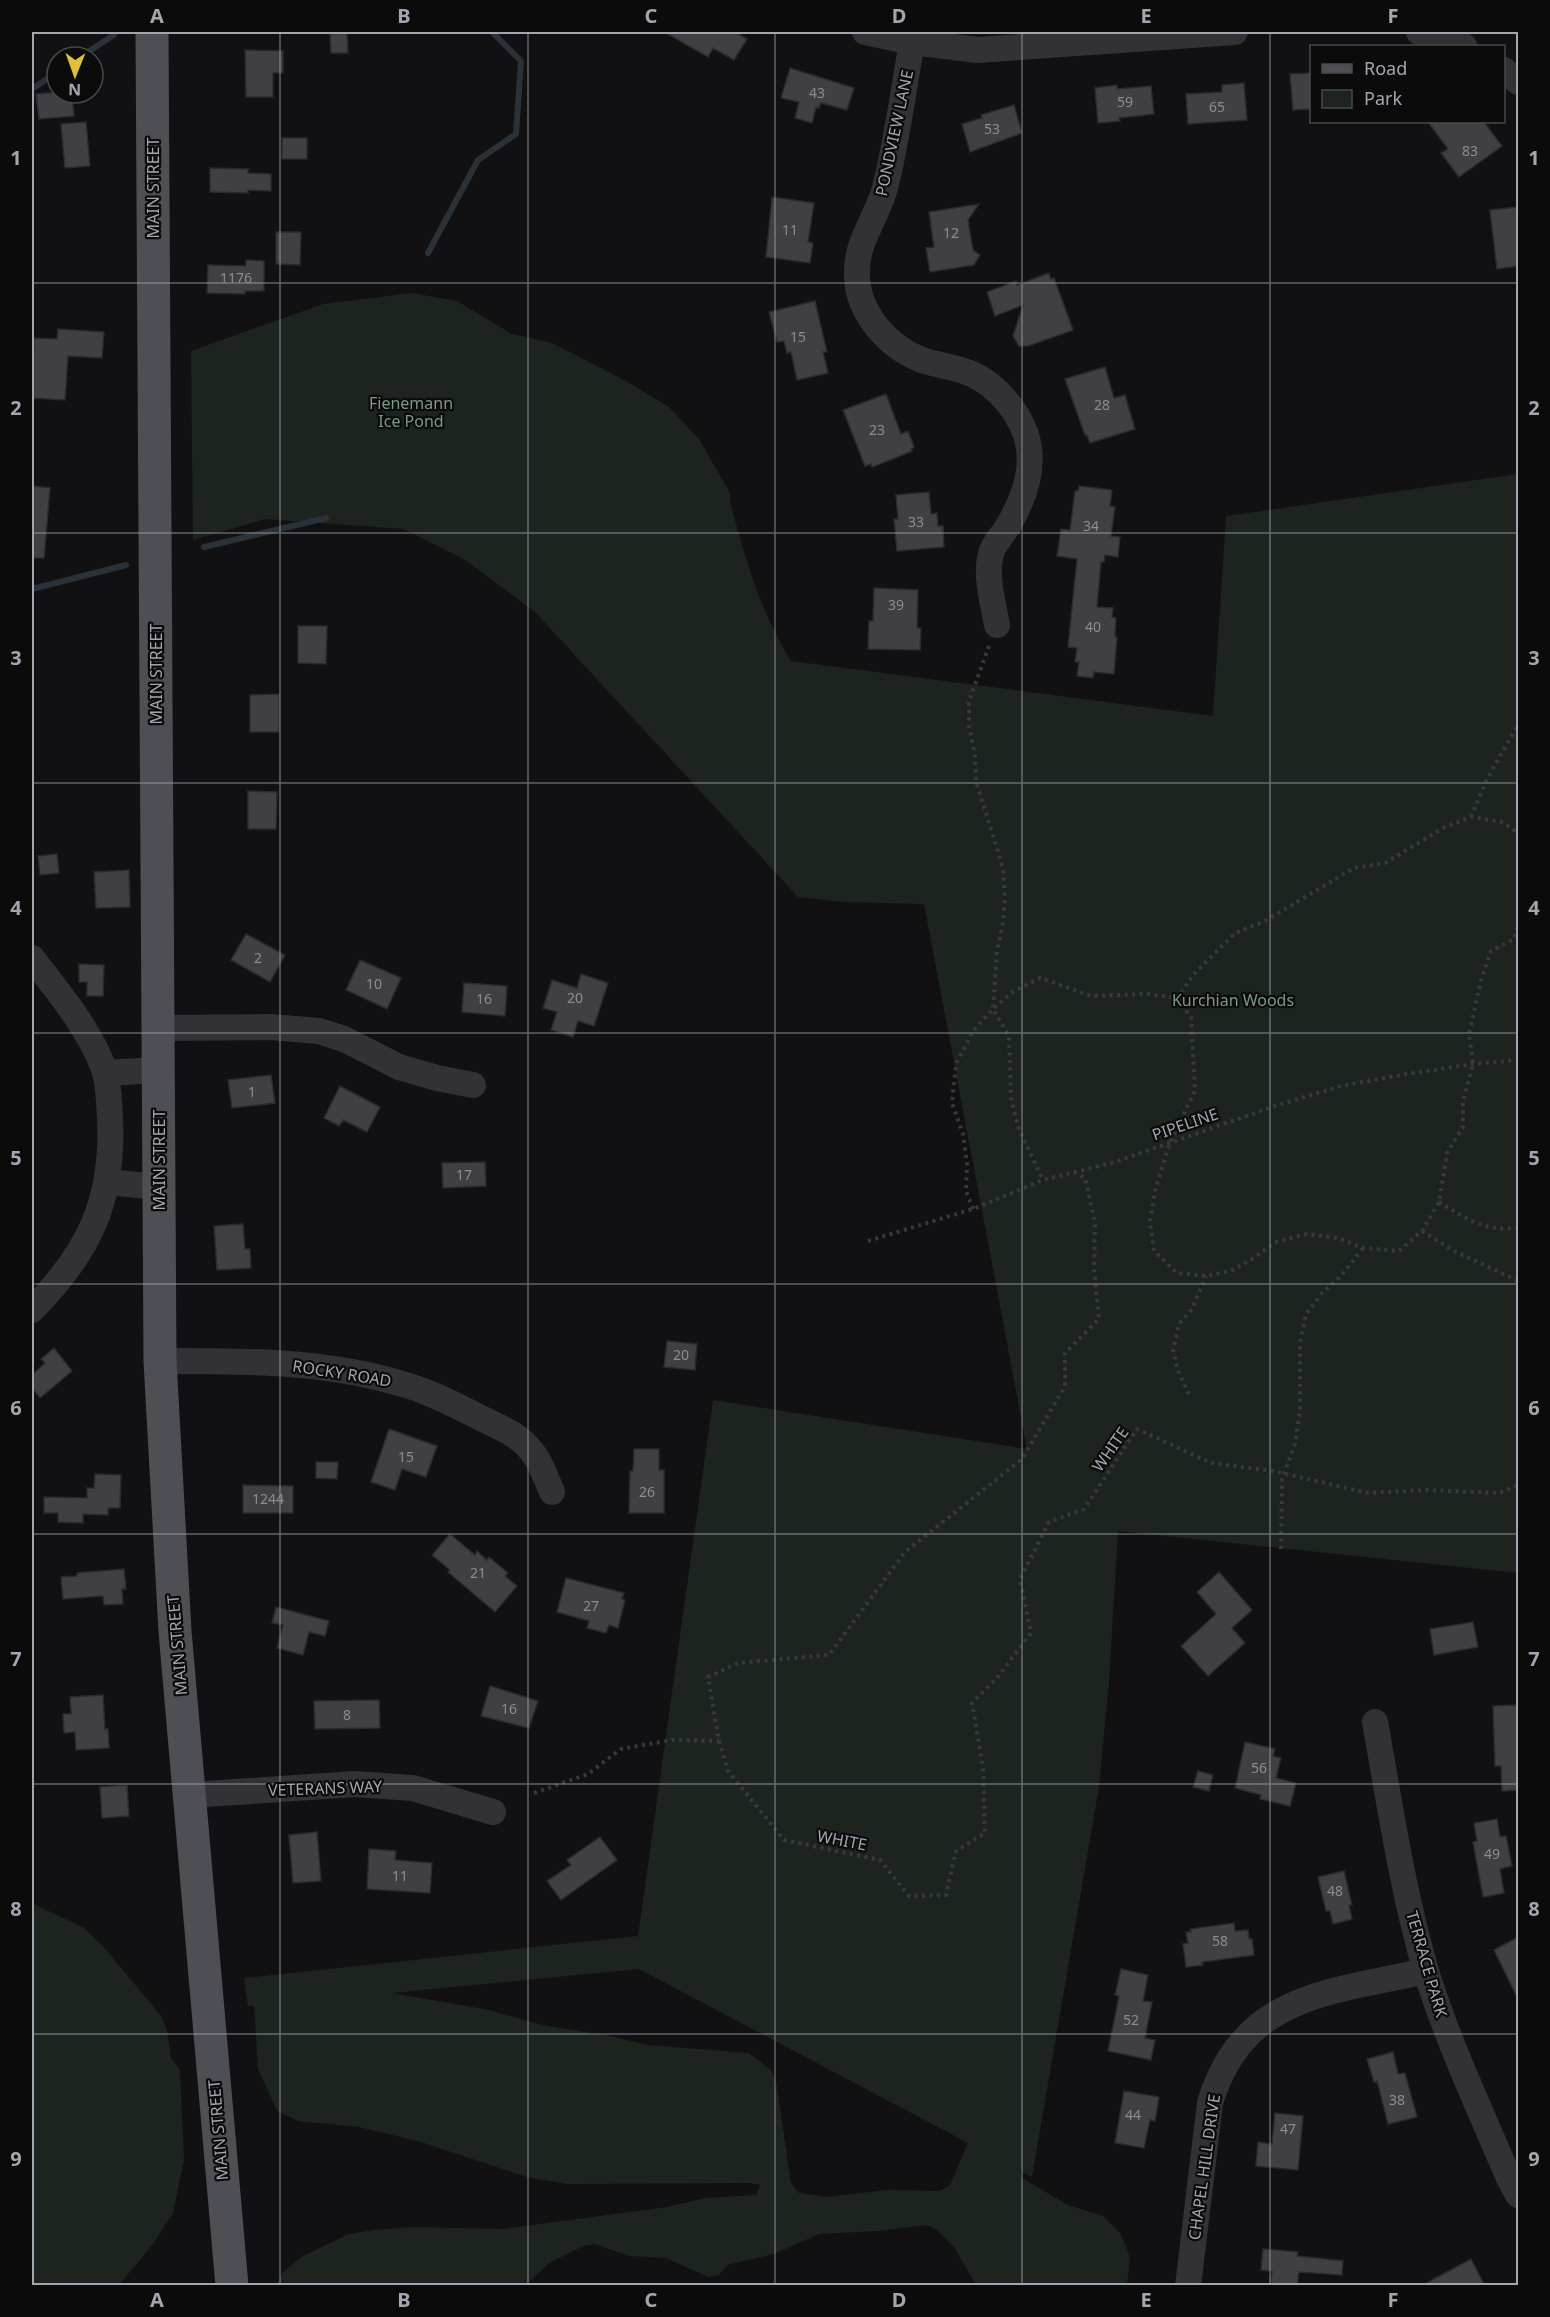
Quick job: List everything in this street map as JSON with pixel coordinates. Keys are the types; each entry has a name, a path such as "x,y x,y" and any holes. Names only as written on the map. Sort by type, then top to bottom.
{"main road":[{"name":"MAIN STREET","path":"152,32 160,1361 174,1620 232,2286"}],"street":[{"path":"866,32 913,37 954,48 1008,49 1235,32"},
{"path":"1419,32 1439,36 1462,45"},
{"name":"PONDVIEW LANE","path":"913,37 885,187 859,251 858,287 866,309 891,341 916,357 974,374 1005,399 1026,435 1030,458 1026,488 1008,527 993,548 991,558 990,580 997,625"},
{"path":"1505,71 1518,81"},
{"path":"32,958 84,1032 105,1073 110,1128 106,1182 97,1218 84,1245 67,1270 32,1310"},
{"path":"158,1028 271,1027 320,1031 344,1039 399,1067 473,1085"},
{"path":"105,1073 159,1070"},
{"path":"106,1182 159,1187"},
{"name":"ROCKY ROAD","path":"160,1361 304,1364 402,1383 459,1407 518,1438 537,1459 552,1492"},
{"name":"TERRACE PARK","path":"1375,1722 1402,1875 1426,1971 1450,2040 1518,2195"},
{"name":"VETERANS WAY","path":"190,1795 355,1784 413,1788 493,1812"},
{"name":"CHAPEL HILL DRIVE","path":"1188,2286 1210,2103 1220,2075 1235,2050 1266,2019 1291,2004 1319,1995 1426,1971"}],"path":[{"path":"997,625 969,701 969,726 975,754 976,781 1003,868 1005,898 997,951 993,1009 1009,1036 1011,1098 1018,1126 1043,1180"},
{"path":"1471,817 1487,779 1518,725"},
{"path":"1178,998 1193,975 1235,933 1263,922 1354,868 1385,863 1443,828 1471,817 1502,822 1518,833"},
{"path":"973,1209 966,1191 967,1164 963,1134 952,1103 956,1064 973,1031 993,1009 1014,991 1040,978 1091,996 1148,994 1178,998 1191,1018 1195,1091 1170,1142 1155,1191 1150,1221 1154,1251 1177,1273 1206,1276 1231,1271 1254,1258 1275,1242 1307,1234 1338,1238 1363,1248 1399,1251 1422,1231 1439,1202 1447,1153 1463,1127 1463,1101 1473,1064 1469,1034 1481,980 1491,951 1514,939 1518,925"},
{"name":"PIPELINE","path":"867,1241 973,1209 1043,1180 1114,1162 1278,1105 1341,1086 1473,1064 1518,1060"},
{"name":"WHITE","path":"1074,1172 1085,1178 1095,1222 1094,1269 1099,1319 1065,1353 1065,1386 1022,1459 905,1551 829,1655 738,1663 708,1677 719,1741 728,1771 784,1840 880,1860 909,1896 946,1895 956,1851 985,1833 983,1768 972,1703 996,1679 1031,1633 1020,1579 1049,1522 1084,1509 1137,1429 1211,1462 1284,1473 1368,1493 1426,1490 1499,1493 1518,1485"},
{"path":"1439,1202 1474,1224 1509,1229 1518,1227"},
{"path":"1422,1231 1456,1252 1518,1281"},
{"path":"1281,1549 1282,1479 1295,1444 1300,1410 1300,1343 1306,1314 1363,1248"},
{"path":"1189,1394 1178,1371 1173,1350 1179,1324 1192,1309 1206,1276"},
{"path":"534,1793 588,1774 621,1749 672,1740 719,1741"}],"green space":[{"name":"Kurchian Woods","path":"412,293 457,301 512,334 552,343 626,381 669,407 699,439 730,493 730,502 762,604 791,661 1213,716 1226,516 1518,474 1518,1573 1118,1531 1109,1681 1099,1787 1032,2177 1020,2171 1022,2178 1068,2205 1103,2216 1121,2234 1130,2257 1127,2285 976,2285 954,2247 937,2230 927,2225 878,2231 819,2234 774,2254 727,2265 719,2275 708,2277 666,2258 629,2256 595,2244 583,2246 549,2263 526,2285 277,2285 282,2273 303,2256 349,2234 412,2227 503,2229 667,2207 705,2198 756,2195 760,2185 749,2183 568,2184 530,2178 421,2142 359,2127 298,2121 277,2111 258,2069 254,2006 248,2006 244,1978 638,1936 713,1400 1027,1449 924,904 842,902 798,897 534,611 464,559 403,529 265,519 193,540 191,351 323,304","holes":["639,1969 968,2143 950,2185 940,2191 887,2190 827,2197 799,2193 791,2183 776,2081 771,2070 749,2053 648,2045 611,2036 542,2025 489,2010 392,1993"]},
{"path":"32,1903 84,1928 102,1945 162,2017 167,2030 171,2058 180,2070 184,2160 173,2213 153,2244 119,2285 32,2285"}],"building":[{"path":"664,32 735,32 747,39 734,60 713,48 708,57"},
{"path":"347,33 348,53 331,53 330,34"},
{"path":"245,50 283,51 283,73 273,73 273,97 246,97"},
{"path":"790,68 854,88 847,110 821,103 819,108 816,107 812,123 795,118 799,102 781,98"},
{"path":"1310,73 1310,109 1293,110 1290,74"},
{"path":"1244,83 1247,120 1188,124 1186,94 1222,92 1222,85"},
{"path":"1117,85 1117,89 1151,86 1154,114 1098,123 1095,88"},
{"path":"45,93 45,105 73,105 74,116 39,119 36,94"},
{"path":"1014,105 1022,133 970,152 962,124 982,118 981,115"},
{"path":"86,122 90,166 65,168 61,124"},
{"path":"1429,123 1485,123 1502,146 1459,177 1441,153 1448,149"},
{"path":"282,138 307,138 307,159 282,159"},
{"path":"210,168 248,169 248,173 271,174 271,191 210,192"},
{"path":"772,197 814,203 808,242 813,243 810,263 766,257"},
{"path":"979,204 968,220 973,250 980,255 974,265 930,272 926,248 934,247 929,212"},
{"path":"1518,207 1518,266 1497,269 1490,210"},
{"path":"276,232 301,232 300,265 276,264"},
{"path":"246,260 264,261 264,291 245,291 245,294 207,293 208,265 246,266"},
{"path":"1049,273 1051,279 1054,278 1073,330 1028,346 1019,346 1013,336 1023,305 995,316 987,292 1016,281 1017,285"},
{"path":"815,301 827,352 823,352 828,373 797,380 791,352 787,353 784,341 777,342 769,312"},
{"path":"58,329 104,332 102,358 68,356 65,400 32,398 34,338 57,339"},
{"path":"1105,367 1114,398 1125,395 1135,429 1090,443 1065,379"},
{"path":"886,394 901,434 908,431 914,447 912,451 893,459 872,467 871,464 865,466 843,410"},
{"path":"32,486 50,488 44,558 32,558"},
{"path":"1079,486 1112,490 1110,506 1115,507 1111,536 1120,537 1118,557 1105,555 1104,562 1101,562 1097,607 1113,608 1112,617 1116,618 1114,674 1094,672 1093,678 1077,676 1079,662 1075,662 1077,648 1068,647 1077,559 1057,556 1061,529 1070,530 1075,491 1078,491"},
{"path":"929,492 931,514 937,513 938,526 943,526 944,547 897,551 894,519 898,519 896,495"},
{"path":"874,588 918,590 917,628 921,628 920,650 868,649 869,621 873,621"},
{"path":"298,626 327,626 326,664 298,663"},
{"path":"279,694 279,732 250,732 250,695"},
{"path":"248,791 277,792 276,829 248,829"},
{"path":"57,854 59,873 40,875 38,856"},
{"path":"129,870 130,907 96,908 94,872"},
{"path":"246,934 285,955 270,982 231,960"},
{"path":"360,960 401,978 387,1009 346,990"},
{"path":"79,964 104,965 103,996 87,996 87,982 79,982"},
{"path":"581,974 608,983 594,1026 578,1021 573,1037 551,1030 557,1012 543,1008 552,980 577,988"},
{"path":"464,983 507,986 505,1016 462,1012"},
{"path":"271,1075 275,1103 232,1108 228,1080"},
{"path":"340,1086 380,1107 367,1132 343,1120 339,1126 324,1118"},
{"path":"485,1162 486,1186 443,1188 442,1163"},
{"path":"243,1224 245,1249 250,1249 251,1268 217,1270 214,1226"},
{"path":"667,1341 697,1344 695,1370 664,1367"},
{"path":"54,1348 72,1371 40,1398 32,1388 32,1375 45,1363 41,1359"},
{"path":"389,1429 437,1446 426,1477 402,1469 395,1490 371,1482"},
{"path":"634,1449 659,1449 659,1470 664,1470 664,1513 629,1513 630,1471 633,1471"},
{"path":"316,1462 338,1462 337,1479 316,1478"},
{"path":"95,1474 121,1475 120,1508 108,1508 108,1515 83,1514 83,1523 58,1522 58,1513 44,1513 44,1497 87,1498 87,1488 94,1488"},
{"path":"243,1485 293,1486 293,1513 243,1513"},
{"path":"450,1534 475,1555 477,1551 487,1560 489,1557 508,1573 505,1576 517,1586 495,1612 448,1572 450,1570 432,1555"},
{"path":"124,1569 126,1589 122,1589 123,1604 104,1605 103,1596 63,1599 61,1577 77,1576 77,1573"},
{"path":"1219,1572 1252,1610 1232,1628 1245,1643 1208,1676 1181,1646 1216,1614 1197,1592"},
{"path":"566,1578 624,1593 622,1599 625,1600 618,1628 609,1625 606,1633 587,1628 589,1621 557,1612"},
{"path":"276,1607 329,1621 325,1636 309,1632 303,1655 277,1648 283,1625 272,1623"},
{"path":"1473,1622 1478,1647 1434,1655 1430,1629"},
{"path":"490,1686 538,1701 529,1728 481,1716"},
{"path":"103,1695 105,1729 108,1729 109,1748 76,1750 75,1732 64,1733 63,1714 71,1714 70,1697"},
{"path":"379,1700 380,1728 315,1729 314,1701"},
{"path":"1518,1705 1518,1790 1502,1791 1501,1766 1495,1766 1493,1706"},
{"path":"1245,1742 1275,1749 1273,1756 1281,1758 1276,1778 1296,1783 1290,1806 1260,1799 1261,1795 1235,1788"},
{"path":"1198,1771 1213,1775 1209,1791 1193,1787"},
{"path":"127,1785 129,1816 102,1818 100,1787"},
{"path":"1497,1819 1500,1837 1506,1836 1512,1866 1500,1869 1504,1893 1483,1897 1473,1842 1477,1841 1474,1823"},
{"path":"317,1832 321,1881 293,1883 289,1835"},
{"path":"600,1837 617,1860 561,1900 547,1881 571,1865 567,1860"},
{"path":"369,1849 396,1851 395,1860 432,1863 430,1893 367,1889"},
{"path":"1344,1871 1352,1905 1349,1905 1352,1919 1333,1924 1330,1911 1326,1911 1318,1877"},
{"path":"1234,1923 1235,1931 1248,1930 1254,1955 1202,1962 1203,1965 1186,1967 1183,1944 1188,1943 1186,1932 1191,1932 1190,1929"},
{"path":"1518,1937 1518,1999 1494,1950"},
{"path":"1121,1969 1148,1975 1143,2001 1152,2002 1145,2038 1155,2040 1151,2060 1108,2051 1119,1996 1115,1995"},
{"path":"1393,2052 1398,2074 1405,2073 1417,2117 1388,2124 1377,2081 1374,2082 1367,2059"},
{"path":"1124,2091 1159,2097 1155,2121 1150,2120 1144,2148 1115,2143"},
{"path":"1275,2113 1303,2116 1298,2170 1256,2166 1258,2142 1272,2144"},
{"path":"1263,2249 1298,2252 1297,2256 1343,2261 1342,2275 1299,2272 1297,2286 1270,2286 1272,2271 1261,2270"},
{"path":"1471,2259 1485,2286 1421,2286"}],"waterway":[{"path":"428,253 478,160 516,134 521,61 492,32"},
{"path":"99,45 114,35"},
{"path":"32,89 45,80"},
{"path":"204,547 326,518"},
{"path":"32,589 126,565"}],"park label":[{"name":"Fienemann Ice Pond","path":"411,412"}]}
